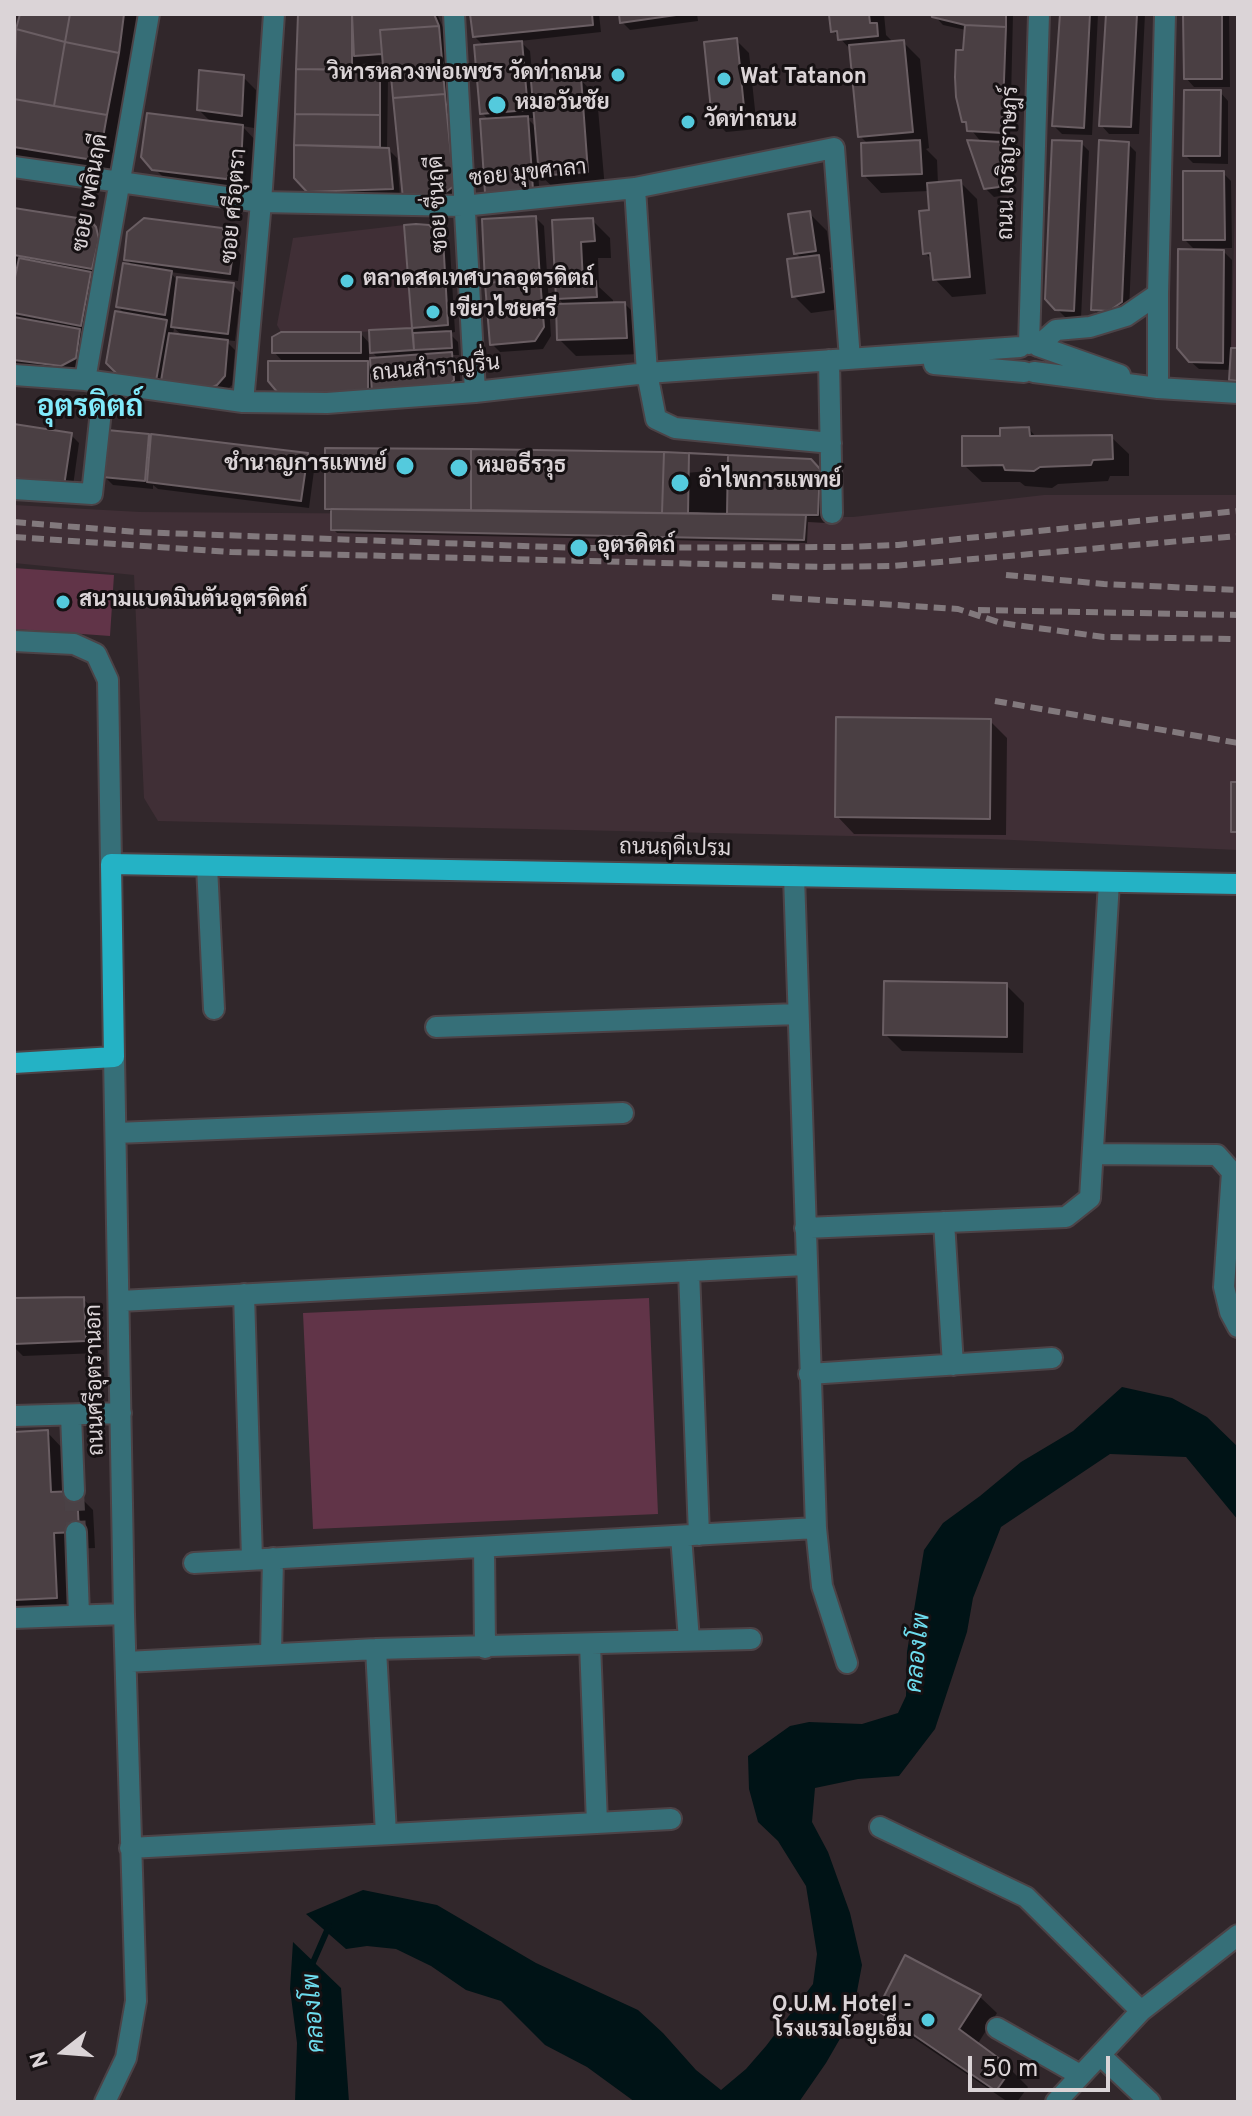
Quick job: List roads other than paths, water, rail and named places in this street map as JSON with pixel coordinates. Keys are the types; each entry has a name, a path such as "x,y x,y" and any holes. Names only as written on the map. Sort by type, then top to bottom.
{"main road":[{"name":"ถนนฤดีเปรม","path":"111,864 1238,884"},
{"name":"ถนนศรีอุตรานอก","path":"111,864 114,1057"},
{"path":"14,1063 114,1057"}],"street":[{"name":"ซอย เพลินฤดี","path":"14,489 92,494 94,382 118,181 149,14"},
{"name":"ซอย ศรีอุตรา","path":"243,402 274,14"},
{"name":"ซอย ชื่นฤดี","path":"454,14 475,392"},
{"name":"ถนน เจริญราษฎร์","path":"1029,372 1016,364 1015,357 1029,346 1039,14"},
{"path":"1158,388 1165,14"},
{"name":"ซอย มุขศาลา","path":"14,167 261,202 463,206 635,188 834,148 847,359"},
{"path":"635,188 647,373 656,419 675,428 831,443"},
{"path":"1029,346 1056,330 1090,327 1126,316 1158,294"},
{"path":"1030,313 1056,330"},
{"path":"1029,346 1158,388 1238,393"},
{"name":"ถนนสำราญรื่น","path":"14,375 94,382 243,402 327,403 475,392 647,373 1029,346"},
{"path":"832,513 831,443 847,359"},
{"name":"ถนนสำราญรื่น","path":"847,359 1029,372 1158,388"},
{"name":"ถนนศรีอุตรานอก","path":"14,641 74,644 96,654 108,680 111,864"},
{"path":"207,866 214,1009"},
{"path":"794,876 816,1528 822,1586 847,1663"},
{"path":"805,1228 1066,1217 1090,1198 1109,882"},
{"path":"436,1027 798,1014"},
{"name":"ถนนศรีอุตรานอก","path":"105,2102 126,2058 136,2001 124,1614 114,1057"},
{"path":"116,1133 623,1113"},
{"path":"1093,1154 1217,1155 1232,1172 1224,1287 1230,1312 1238,1327"},
{"path":"944,1222 953,1365"},
{"path":"120,1301 805,1265"},
{"path":"689,1271 689,1640"},
{"path":"244,1294 271,1654"},
{"path":"809,1374 1052,1358"},
{"path":"14,1416 121,1413"},
{"path":"71,1415 74,1491"},
{"path":"194,1563 816,1528"},
{"path":"76,1532 79,1615"},
{"path":"484,1547 485,1648"},
{"path":"14,1618 124,1614"},
{"path":"126,1662 376,1649 751,1639"},
{"path":"590,1644 597,1823"},
{"path":"376,1649 386,1834"},
{"path":"130,1848 671,1819"},
{"path":"880,1827 1026,1897 1141,2011"},
{"path":"1056,2102 1141,2011 1238,1935"},
{"path":"997,2028 1080,2075"},
{"path":"1100,2055 1150,2102"}],"water":[{"path":"1122,1387 1172,1398 1207,1417 1238,1447 1238,1520 1186,1457 1110,1454 1001,1527 973,1598 967,1632 935,1729 899,1776 858,1779 815,1788 812,1822 828,1852 850,1913 862,1965 852,2018 799,2102 635,2102 587,2067 545,2045 501,2001 466,1990 431,1966 396,1949 367,1946 346,1949 306,1914 363,1890 437,1905 536,1963 638,2010 696,2070 721,2090 746,2069 766,2046 813,1984 817,1954 806,1886 778,1841 758,1822 749,1789 748,1756 790,1726 809,1722 862,1724 898,1713 906,1696 907,1652 924,1550 943,1523 1021,1462 1073,1431"},
{"path":"293,1942 341,1988 349,2102 295,2102 297,2043 290,1989"}],"waterway":[{"name":"คลองโพ","path":"311,1967 329,1926"}],"tunnel":[{"path":"74,1491 76,1532"}],"railway":[{"path":"14,522 137,532 579,548 844,547 898,545 1238,511"},
{"path":"14,537 231,552 824,567 893,566 1238,536"},
{"path":"1006,575 1104,584 1238,590"},
{"path":"772,597 958,609 1001,623 1104,637 1238,639"},
{"path":"978,610 1238,615"},
{"path":"995,701 1238,743"}],"place":[{"name":"วิหารหลวงพ่อเพชร วัดท่าถนน","path":"618,75"},
{"name":"Wat Tatanon","path":"724,79"},
{"name":"หมอวันชัย","path":"497,105"},
{"name":"วัดท่าถนน","path":"688,122"},
{"name":"ตลาดสดเทศบาลอุตรดิตถ์","path":"347,281"},
{"name":"เขียวไชยศรี","path":"433,312"},
{"name":"ชำนาญการแพทย์","path":"405,466"},
{"name":"หมอธีรวุธ","path":"459,468"},
{"name":"อำไพการแพทย์","path":"680,483"},
{"name":"อุตรดิตถ์","path":"579,548"},
{"name":"สนามแบดมินตันอุตรดิตถ์","path":"63,602"},
{"name":"O.U.M. Hotel - โรงแรมโอยูเอ็ม","path":"928,2020"}],"district":[{"name":"อุตรดิตถ์","path":"90,410"}]}
